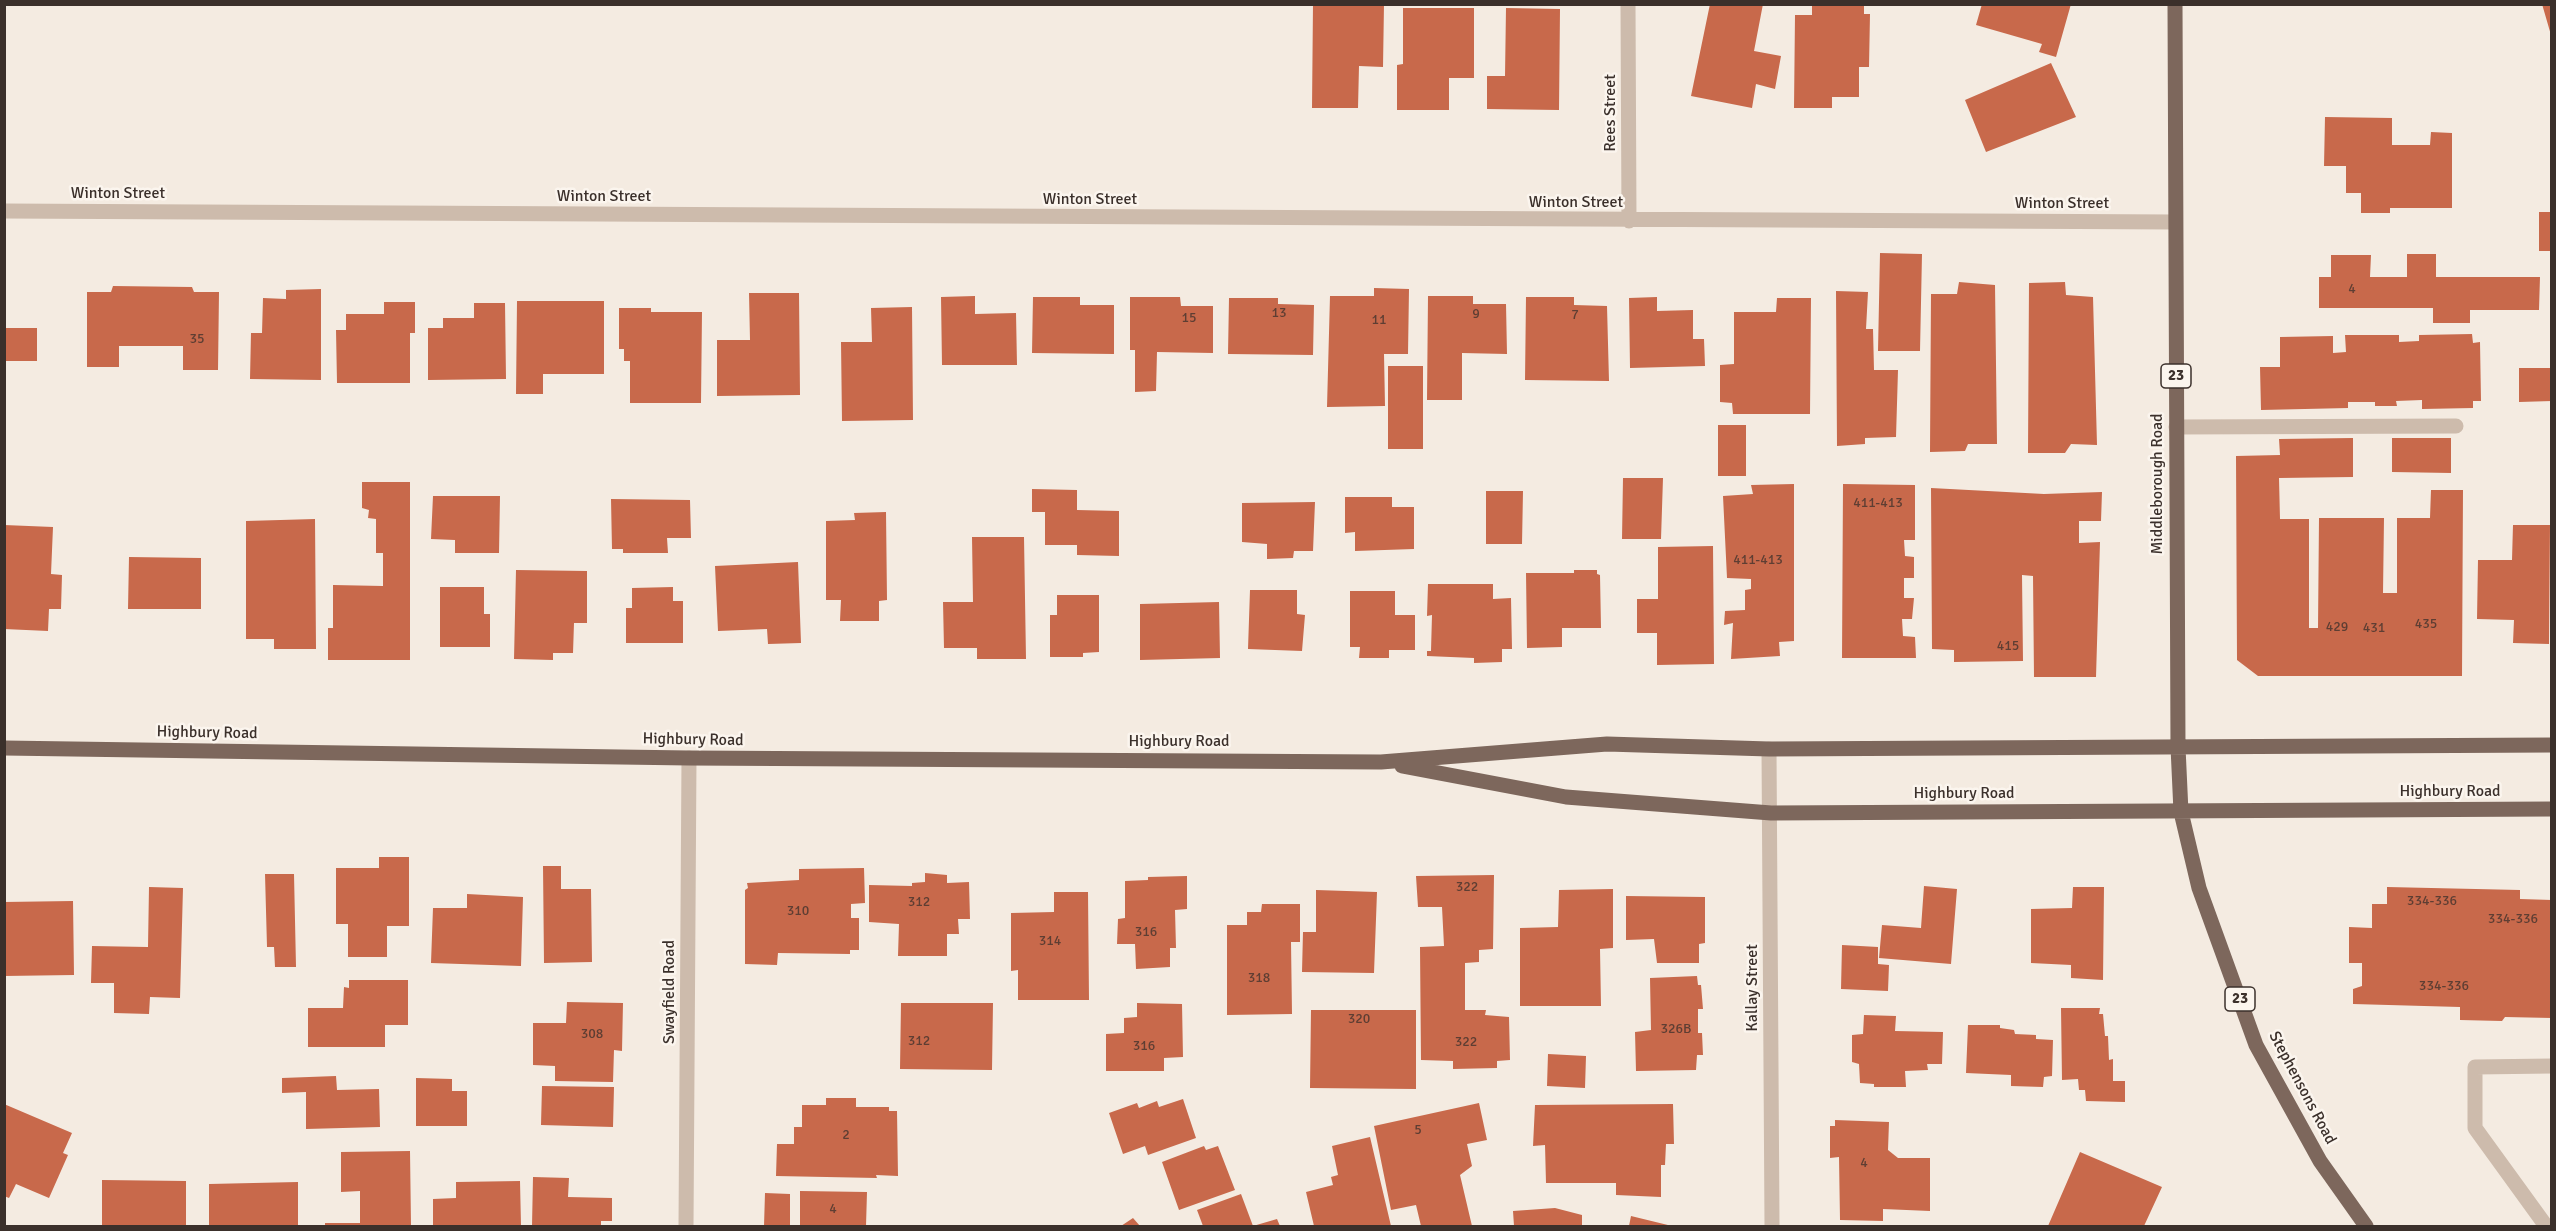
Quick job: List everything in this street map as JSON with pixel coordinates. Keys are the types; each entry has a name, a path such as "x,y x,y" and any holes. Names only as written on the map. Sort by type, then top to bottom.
{"main road":[{"name":"Middleborough Road","path":"2175,4 2178,747"},
{"name":"Highbury Road","path":"4,748 689,758 1382,762 1607,744 1769,749 2552,744"},
{"name":"Stephensons Road","path":"2178,747 2181,812 2199,888 2256,1045 2320,1161 2366,1227"},
{"name":"Highbury Road","path":"1382,762 1566,797 1771,813 2552,809"}],"street":[{"name":"Rees Street","path":"1628,4 1629,221"},
{"name":"Winton Street","path":"4,211 2175,222"},
{"path":"2176,427 2456,426"},
{"name":"Kallay Street","path":"1769,749 1772,1227"},
{"name":"Swayfield Road","path":"686,1227 689,758"},
{"path":"2546,1227 2475,1128 2475,1067 2552,1066"}],"building":[{"path":"1313,4 1384,4 1383,67 1359,66 1358,108 1312,108"},
{"path":"1710,4 1763,4 1754,51 1781,56 1775,89 1756,84 1752,108 1691,96"},
{"path":"1812,4 1864,4 1864,14 1870,14 1869,67 1859,67 1859,97 1832,97 1832,108 1794,108 1795,15 1812,15"},
{"path":"1982,4 2071,4 2056,57 2039,52 2042,44 1976,25"},
{"path":"2542,4 2552,4 2552,35 2551,35"},
{"path":"1403,8 1474,8 1474,78 1449,78 1449,110 1397,110 1397,65 1403,64"},
{"path":"1506,8 1560,9 1559,110 1487,109 1487,76 1505,76"},
{"path":"2051,63 2076,117 1986,152 1965,100"},
{"path":"2325,117 2392,118 2392,145 2430,145 2431,132 2452,133 2452,208 2390,208 2390,213 2361,213 2361,193 2346,193 2346,166 2324,166"},
{"path":"2539,212 2552,212 2552,251 2539,251"},
{"path":"1880,253 1922,254 1920,351 1878,351"},
{"path":"2407,254 2436,254 2436,277 2540,277 2539,310 2470,310 2470,323 2433,323 2433,308 2319,308 2319,277 2331,277 2331,255 2371,255 2370,277 2407,277"},
{"path":"1959,282 1995,285 1997,444 1968,444 1965,451 1930,452 1931,294 1957,294"},
{"path":"2065,282 2066,295 2093,297 2097,445 2071,444 2065,453 2028,453 2029,283"},
{"path":"113,286 192,287 194,292 219,292 218,370 183,370 183,346 119,346 119,367 87,367 87,292 111,292"},
{"path":"1374,288 1409,289 1408,354 1384,354 1385,406 1327,407 1330,296 1374,296"},
{"path":"321,289 321,380 250,379 251,333 262,333 263,298 286,299 286,290"},
{"path":"1836,291 1868,292 1866,329 1873,329 1874,370 1898,370 1896,437 1865,438 1865,444 1837,446"},
{"path":"749,293 799,293 800,395 717,396 717,340 750,340"},
{"path":"975,296 975,314 1016,313 1017,365 942,365 941,297"},
{"path":"1428,296 1473,296 1473,304 1506,304 1507,354 1462,353 1462,400 1427,400"},
{"path":"1033,297 1080,297 1080,305 1114,305 1114,354 1032,353"},
{"path":"1130,297 1180,297 1181,306 1213,306 1213,353 1157,352 1156,391 1135,392 1135,350 1130,350"},
{"path":"1526,297 1574,297 1574,305 1607,306 1609,381 1525,380"},
{"path":"1657,297 1657,311 1693,310 1693,339 1704,339 1705,366 1630,368 1629,298"},
{"path":"1229,298 1278,298 1278,304 1314,305 1313,355 1228,354"},
{"path":"1777,298 1811,298 1810,414 1733,414 1732,403 1720,402 1720,365 1734,364 1734,312 1776,312"},
{"path":"517,301 604,301 604,374 543,374 543,394 516,394"},
{"path":"384,302 415,302 415,333 410,333 410,383 337,383 336,330 346,330 346,314 384,314"},
{"path":"474,303 505,303 506,379 428,380 428,328 443,328 443,318 474,318"},
{"path":"912,307 913,420 842,421 841,342 872,342 871,308"},
{"path":"619,308 651,308 651,312 702,312 701,403 630,403 630,361 624,361 624,349 619,349"},
{"path":"4,328 37,328 37,361 4,361"},
{"path":"2472,334 2473,343 2480,342 2481,401 2473,401 2473,408 2422,409 2422,400 2396,401 2397,406 2375,406 2375,402 2348,402 2348,408 2261,410 2260,367 2280,367 2280,337 2333,336 2333,353 2346,352 2345,335 2399,335 2399,342 2419,341 2419,335"},
{"path":"1388,366 1423,366 1423,449 1388,449"},
{"path":"2519,368 2552,368 2552,401 2519,402"},
{"path":"1718,425 1746,425 1746,476 1718,476"},
{"path":"2353,438 2353,477 2279,478 2280,519 2309,519 2309,628 2318,628 2319,518 2384,518 2383,593 2397,593 2397,518 2430,518 2431,490 2463,490 2462,676 2258,676 2237,660 2236,456 2280,455 2279,439"},
{"path":"2392,438 2451,438 2451,473 2392,472"},
{"path":"1623,478 1663,478 1661,539 1622,539"},
{"path":"362,482 410,482 410,660 328,660 328,628 333,628 333,585 383,586 383,553 376,553 376,519 368,518 369,510 362,508"},
{"path":"1794,484 1794,641 1779,642 1780,656 1731,659 1733,623 1724,625 1725,611 1745,610 1745,590 1751,589 1751,579 1727,578 1723,496 1753,494 1751,485"},
{"path":"1843,484 1915,485 1915,540 1904,540 1905,556 1914,557 1914,578 1904,578 1904,598 1914,598 1912,619 1902,619 1903,636 1915,637 1916,658 1842,658"},
{"path":"1931,488 2044,494 2102,492 2101,521 2079,521 2079,543 2100,542 2096,677 2034,677 2033,576 2022,575 2023,661 1954,662 1954,650 1932,649"},
{"path":"1032,489 1077,490 1077,510 1119,511 1119,556 1077,555 1077,545 1045,545 1045,512 1032,512"},
{"path":"1486,491 1523,491 1522,544 1486,544"},
{"path":"433,496 500,496 499,553 455,553 455,540 431,539"},
{"path":"1345,497 1392,497 1392,507 1414,507 1414,549 1355,551 1355,532 1345,533"},
{"path":"611,499 690,500 691,538 667,538 668,553 623,553 623,549 612,549"},
{"path":"1315,502 1313,551 1294,551 1293,558 1267,559 1267,544 1242,542 1242,503"},
{"path":"886,512 887,600 879,601 879,621 840,621 841,600 826,600 826,521 855,520 854,513"},
{"path":"315,519 316,649 274,649 274,639 246,639 246,521"},
{"path":"4,525 53,527 51,574 62,575 61,609 49,609 48,631 4,629"},
{"path":"2513,525 2550,525 2549,644 2513,643 2514,620 2477,619 2478,560 2512,560"},
{"path":"972,537 1024,537 1026,659 977,659 977,648 944,648 943,602 973,602"},
{"path":"1713,546 1714,664 1657,665 1657,633 1637,633 1637,599 1658,599 1658,547"},
{"path":"129,557 201,558 201,609 128,609"},
{"path":"798,562 801,643 768,644 767,629 718,631 715,566"},
{"path":"516,570 587,571 587,623 574,623 573,653 553,653 553,660 514,659"},
{"path":"1574,570 1597,570 1597,574 1600,575 1601,628 1562,628 1562,647 1527,648 1526,573 1574,573"},
{"path":"1428,584 1493,584 1493,599 1511,598 1512,649 1502,649 1502,662 1474,663 1474,658 1427,656 1427,651 1431,651 1432,615 1427,616"},
{"path":"440,587 484,587 484,614 490,614 490,647 440,647"},
{"path":"673,587 673,601 683,601 683,643 626,643 626,608 632,608 632,588"},
{"path":"1250,590 1297,590 1297,614 1305,615 1302,651 1248,649"},
{"path":"1350,591 1395,591 1395,615 1415,615 1415,650 1389,650 1389,658 1359,658 1360,647 1350,647"},
{"path":"1057,595 1099,595 1099,652 1083,653 1083,657 1050,657 1050,615 1057,615"},
{"path":"1219,602 1220,658 1140,660 1140,604"},
{"path":"379,857 409,857 409,926 387,926 387,957 348,957 348,924 336,924 336,868 379,868"},
{"path":"543,866 561,866 561,889 591,889 592,962 544,963"},
{"path":"864,868 865,903 851,904 851,918 859,918 859,950 850,950 850,954 778,953 777,965 745,964 745,890 748,888 747,883 799,880 799,869"},
{"path":"925,873 947,875 947,883 969,882 970,919 958,919 959,934 947,934 947,956 898,956 899,924 869,922 869,885 912,886 912,883 925,882"},
{"path":"265,874 294,874 296,967 275,967 274,947 267,947"},
{"path":"1494,875 1493,949 1479,950 1479,962 1465,963 1465,1010 1486,1010 1485,1015 1509,1017 1510,1060 1497,1061 1497,1068 1453,1069 1453,1061 1421,1060 1420,947 1444,946 1442,907 1418,907 1416,876"},
{"path":"1187,876 1187,909 1175,910 1176,948 1170,948 1170,967 1136,969 1135,944 1117,944 1118,919 1125,918 1125,881 1148,880 1148,877"},
{"path":"1924,886 1957,889 1951,964 1879,958 1882,925 1921,928"},
{"path":"149,887 183,888 180,998 150,997 149,1014 114,1013 114,983 91,983 92,946 148,947"},
{"path":"2073,887 2104,887 2103,980 2071,978 2071,965 2031,963 2031,909 2072,908"},
{"path":"2387,887 2520,890 2520,899 2552,900 2552,1018 2505,1017 2502,1021 2460,1020 2460,1007 2353,1004 2353,989 2362,986 2362,963 2349,963 2349,927 2372,928 2372,904 2387,904"},
{"path":"1613,889 1613,948 1600,949 1601,1006 1520,1006 1520,928 1558,927 1559,890"},
{"path":"1316,890 1377,892 1374,973 1302,972 1303,932 1316,932"},
{"path":"1054,892 1088,892 1089,1000 1018,1000 1018,970 1011,971 1011,913 1054,912"},
{"path":"467,894 523,897 521,966 431,963 433,908 467,908"},
{"path":"1626,896 1705,897 1705,943 1699,944 1699,963 1657,963 1654,939 1626,940"},
{"path":"73,901 74,975 4,976 4,902"},
{"path":"1262,904 1300,904 1300,942 1291,942 1292,1014 1227,1015 1227,925 1247,925 1247,912 1261,912"},
{"path":"1842,945 1878,947 1878,964 1889,965 1888,991 1841,989"},
{"path":"1697,976 1698,985 1701,985 1703,1009 1698,1009 1698,1033 1702,1033 1703,1055 1697,1055 1696,1070 1636,1071 1635,1032 1651,1030 1650,978"},
{"path":"349,980 408,980 408,1025 385,1025 385,1047 308,1047 308,1008 343,1008 344,987 349,988"},
{"path":"567,1002 623,1003 622,1051 614,1050 613,1082 555,1081 555,1066 533,1065 533,1023 566,1023"},
{"path":"901,1003 993,1003 992,1070 900,1069"},
{"path":"1137,1003 1182,1004 1183,1057 1164,1058 1164,1071 1106,1071 1106,1034 1124,1033 1124,1018 1137,1017"},
{"path":"2061,1008 2100,1008 2099,1014 2103,1014 2105,1036 2108,1036 2109,1060 2113,1059 2113,1081 2125,1081 2125,1102 2086,1101 2085,1090 2079,1090 2078,1079 2062,1080"},
{"path":"1311,1010 1416,1010 1416,1089 1310,1088"},
{"path":"1864,1015 1896,1016 1895,1031 1943,1032 1942,1064 1927,1064 1928,1070 1905,1071 1906,1087 1874,1087 1874,1084 1860,1083 1859,1064 1852,1062 1852,1035 1863,1034"},
{"path":"1968,1025 2000,1025 2000,1028 2014,1030 2015,1034 2036,1035 2036,1039 2053,1040 2052,1076 2044,1077 2043,1087 2011,1086 2011,1075 1966,1073"},
{"path":"1548,1054 1586,1056 1585,1088 1547,1086"},
{"path":"336,1076 337,1090 379,1089 380,1127 306,1129 306,1092 282,1093 282,1078"},
{"path":"416,1078 452,1079 452,1091 467,1091 467,1126 416,1126"},
{"path":"542,1086 614,1087 613,1127 541,1125"},
{"path":"826,1098 856,1098 856,1107 889,1107 889,1111 897,1111 898,1176 876,1175 877,1178 776,1176 777,1144 794,1144 794,1127 802,1127 802,1105 826,1105"},
{"path":"1183,1099 1196,1138 1148,1155 1145,1146 1123,1154 1109,1113 1137,1103 1139,1108 1157,1101 1159,1107"},
{"path":"1479,1103 1487,1140 1467,1144 1472,1166 1460,1175 1472,1226 1421,1226 1416,1205 1391,1210 1374,1126"},
{"path":"4,1104 72,1133 63,1153 68,1155 49,1198 16,1184 9,1198 4,1196"},
{"path":"1673,1104 1674,1144 1666,1144 1665,1165 1661,1165 1661,1197 1616,1195 1616,1183 1546,1183 1545,1145 1533,1146 1535,1105"},
{"path":"1835,1120 1889,1122 1888,1150 1898,1158 1930,1158 1930,1211 1883,1209 1883,1221 1840,1220 1839,1157 1830,1158 1830,1126 1835,1126"},
{"path":"1370,1137 1391,1226 1314,1226 1306,1192 1333,1185 1331,1177 1338,1175 1332,1146"},
{"path":"1204,1146 1206,1150 1218,1146 1235,1190 1179,1210 1162,1162"},
{"path":"410,1151 411,1226 325,1226 325,1223 360,1223 360,1191 341,1192 341,1152"},
{"path":"2080,1152 2162,1187 2144,1226 2048,1226"},
{"path":"533,1177 569,1178 568,1197 612,1198 612,1221 601,1221 601,1226 532,1226"},
{"path":"102,1180 186,1181 186,1226 102,1226"},
{"path":"520,1181 521,1226 433,1226 433,1199 456,1198 456,1182"},
{"path":"298,1182 298,1226 209,1226 209,1184"},
{"path":"800,1191 867,1192 866,1226 800,1226"},
{"path":"765,1193 790,1194 790,1226 764,1226"},
{"path":"1241,1194 1253,1226 1203,1226 1197,1210"},
{"path":"1555,1208 1582,1215 1582,1226 1514,1226 1513,1211"},
{"path":"1631,1216 1672,1226 1629,1226"},
{"path":"1133,1218 1140,1226 1121,1226"},
{"path":"1277,1219 1280,1226 1253,1226"}]}
